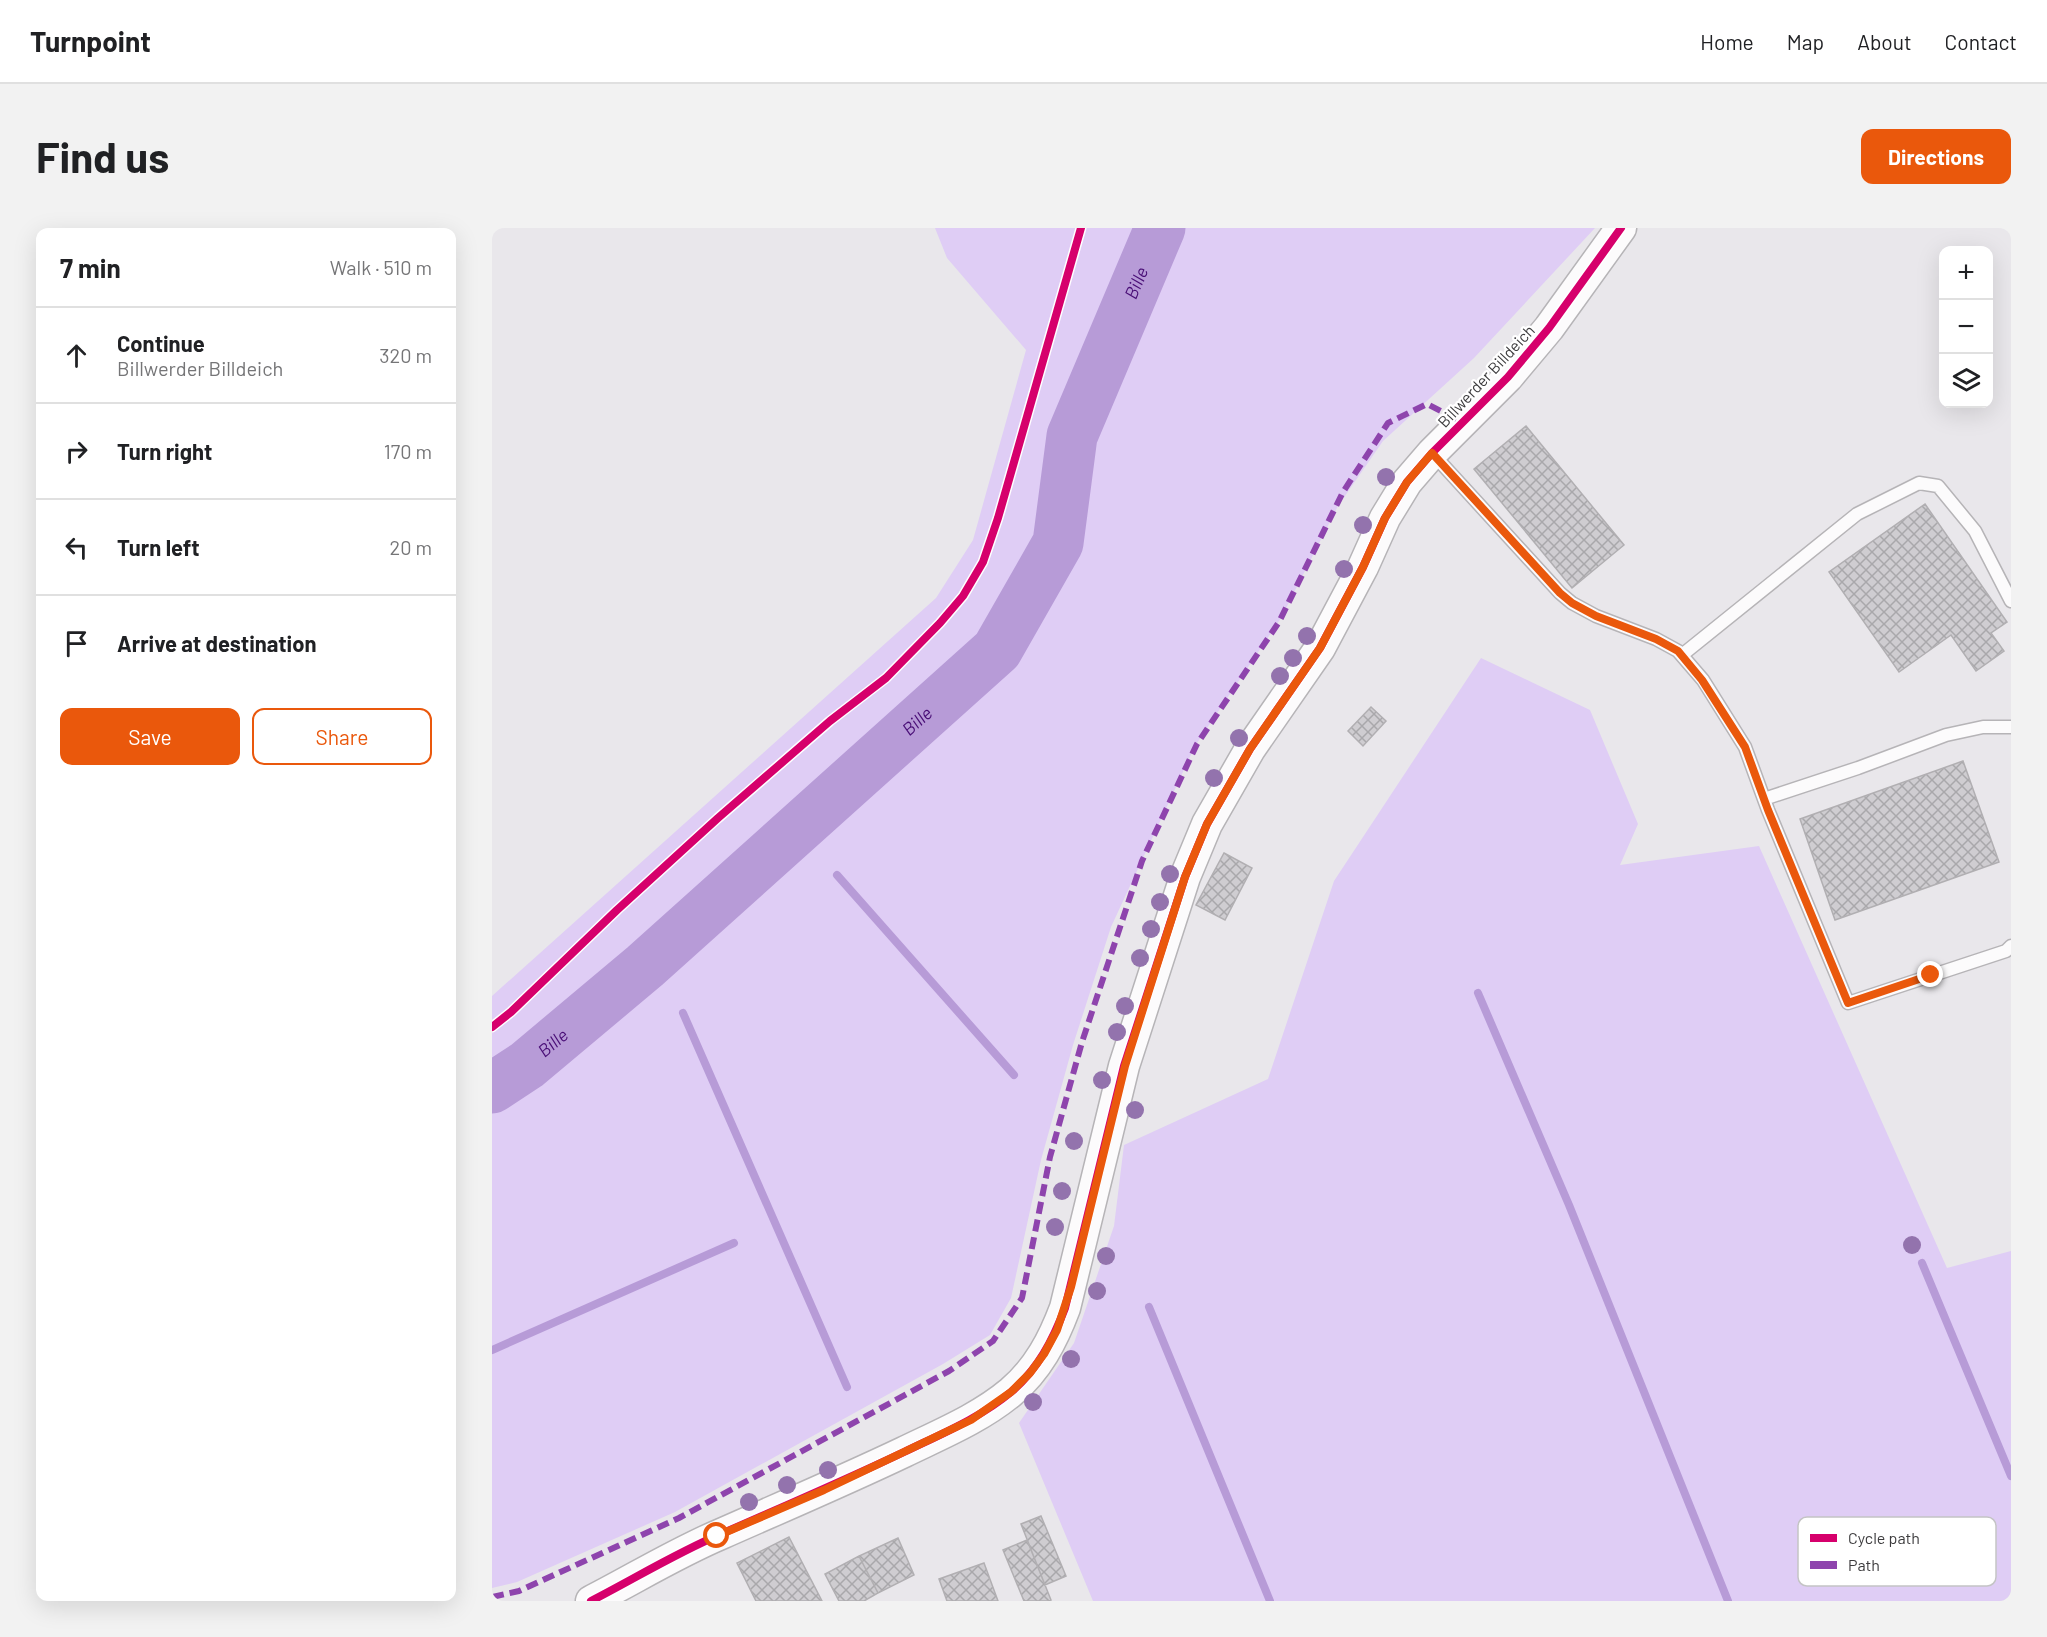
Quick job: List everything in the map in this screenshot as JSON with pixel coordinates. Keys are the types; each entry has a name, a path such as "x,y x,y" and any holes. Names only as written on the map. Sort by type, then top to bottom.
{"street":[{"name":"Billwerder Billdeich","path":"591,1601 717,1536 824,1490 971,1420 1011,1392 1030,1373 1057,1330 1071,1287 1125,1066 1185,877 1207,824 1250,749 1320,648 1363,567 1385,518 1407,482 1432,453 1522,361 1549,328 1621,228"}],"lane":[{"path":"1432,453 1560,593 1572,603 1596,616 1656,639 1682,655 1702,680 1745,747 1815,927 1848,1003 2006,951 2011,946"},
{"path":"1682,655 1857,514 1918,483 1938,486 1975,531 2011,601"},
{"path":"1764,799 1858,768 1946,735 1983,727 2011,727"}],"shaded area":[{"path":"935,228 1595,228 1474,358 1383,441 1338,506 1281,618 1195,746 1111,927 1073,1045 1041,1160 1011,1298 990,1335 943,1364 675,1512 517,1582 492,1588 492,996 936,598 973,540 1026,350 947,258"},
{"path":"1481,658 1590,710 1638,824 1620,865 1759,846 1947,1268 2011,1251 2011,1601 1093,1601 1019,1423 1074,1343 1114,1226 1124,1145 1268,1079 1334,881"}],"building":[{"path":"1526,426 1624,545 1572,588 1474,469"},
{"path":"1925,504 2007,622 1991,633 2004,651 1976,671 1951,635 1899,672 1829,572"},
{"path":"1371,707 1386,721 1363,746 1348,731"},
{"path":"1963,761 1999,862 1835,920 1800,819"},
{"path":"1224,853 1252,868 1225,920 1196,905"},
{"path":"1041,1516 1066,1576 1045,1585 1021,1524"},
{"path":"789,1537 822,1601 756,1601 737,1563"},
{"path":"898,1538 914,1575 878,1593 859,1556"},
{"path":"1027,1540 1051,1600 1024,1601 1003,1550"},
{"path":"859,1556 878,1593 864,1601 839,1601 825,1574"},
{"path":"984,1563 998,1601 947,1601 939,1579"}],"waterway":[{"name":"Bille","path":"492,1088 527,1065 645,966 997,650 1058,543 1072,436 1160,228"},
{"path":"837,875 1014,1075"},
{"path":"1478,993 1569,1205 1728,1601"},
{"path":"683,1013 847,1387"},
{"path":"492,1350 734,1243"},
{"path":"1922,1263 2011,1476"},
{"path":"1149,1307 1270,1601"}],"marked path":[{"path":"492,1597 519,1591 679,1518 949,1371 993,1341 1022,1298 1050,1157 1082,1042 1142,861 1197,744 1279,622 1343,492 1388,423 1427,404 1462,422"}],"cycle path":[{"path":"492,1027 511,1012 617,910 718,818 830,721 886,678 963,596 983,562 998,518 1081,228"},
{"path":"591,1601 704,1541 960,1425 1011,1392 1037,1364 1050,1343 1065,1308 1124,1066 1185,877 1207,824 1250,749 1320,648 1363,567 1385,518 1407,482 1432,453 1508,377 1549,328 1621,228"}],"route":[{"path":"717,1536 824,1490 971,1420 1011,1392 1030,1373 1044,1354 1057,1330 1071,1287 1114,1102 1125,1066 1185,877 1207,824 1250,749 1320,648 1363,567 1385,518 1407,482 1432,453 1560,593 1572,603 1596,616 1656,639 1678,651 1702,680 1745,747 1815,927 1848,1003 1931,975"}]}
